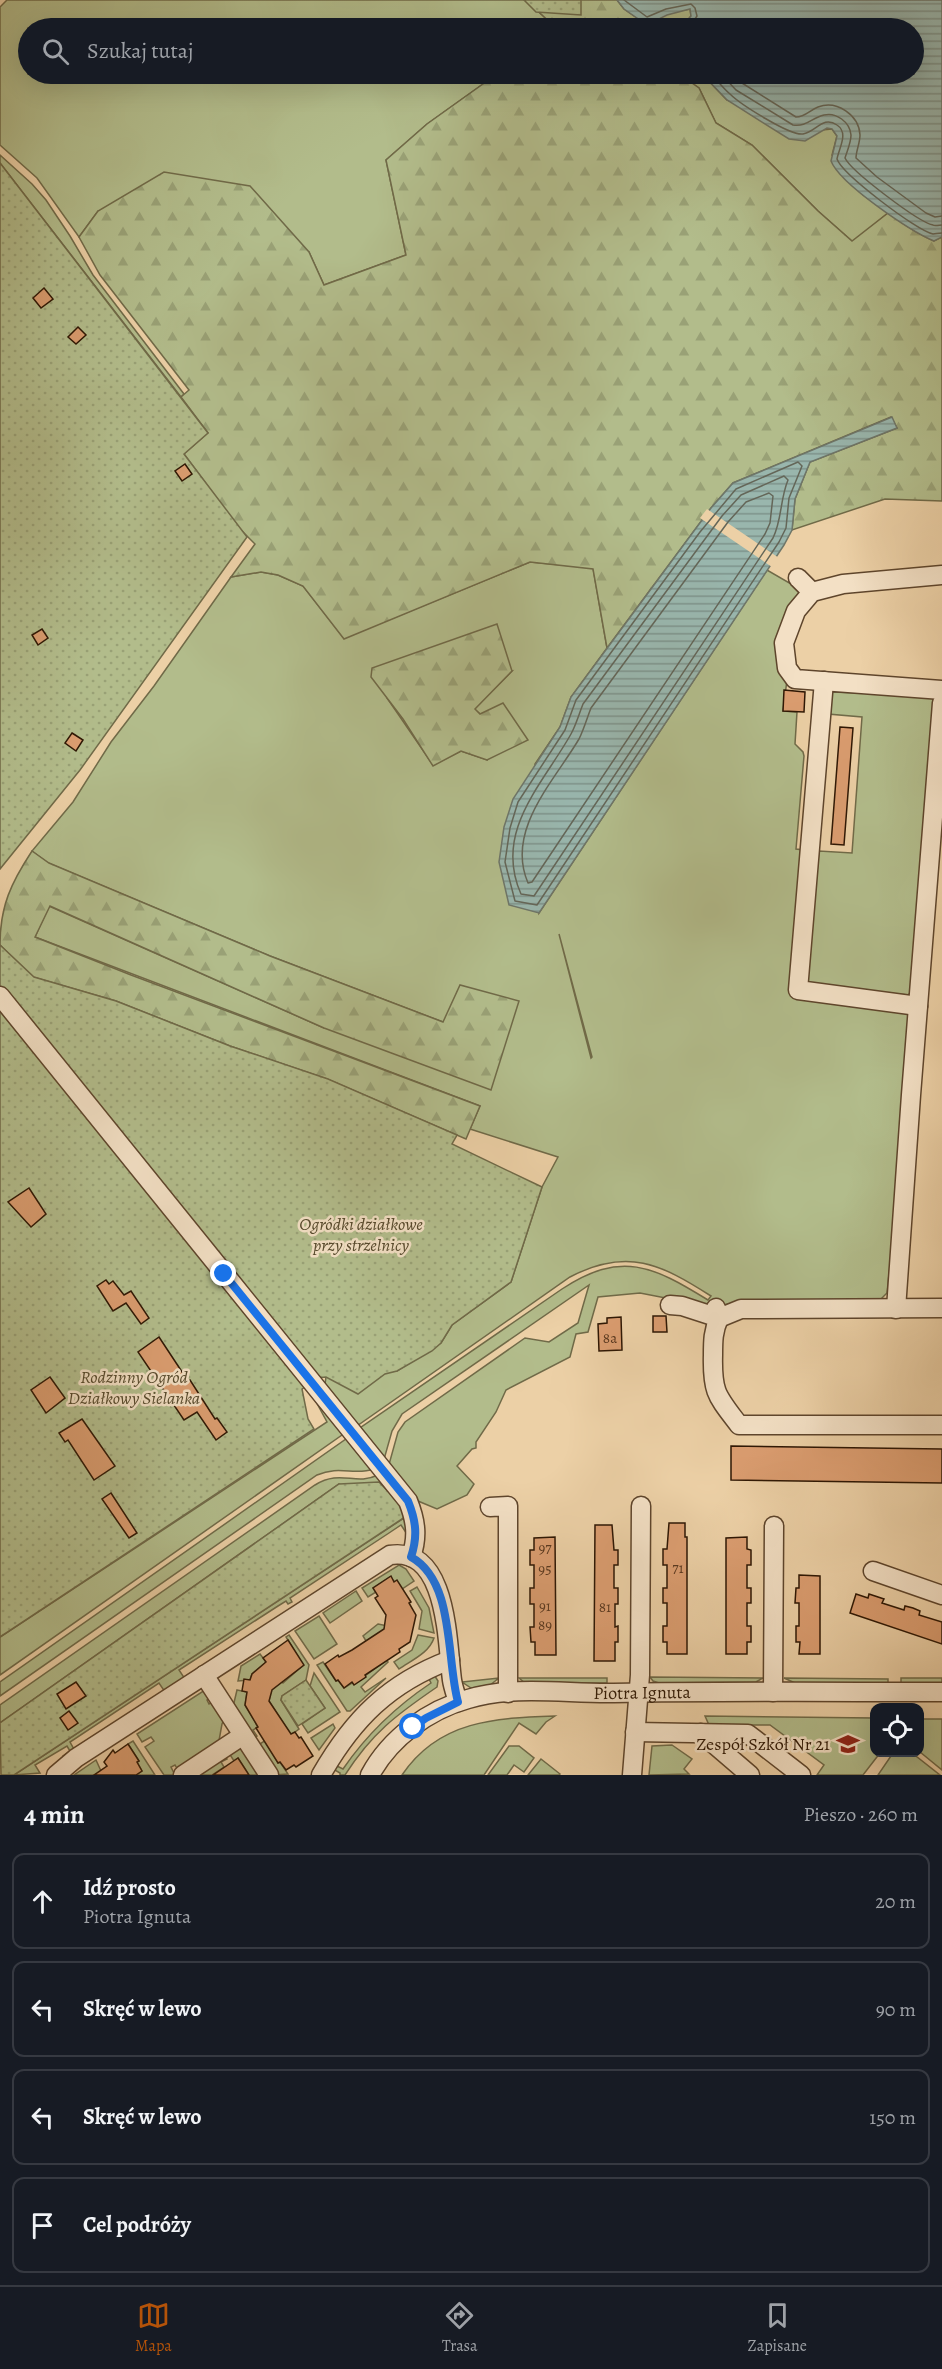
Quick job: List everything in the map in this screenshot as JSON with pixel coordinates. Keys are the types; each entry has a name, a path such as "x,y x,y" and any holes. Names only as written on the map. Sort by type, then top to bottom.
{"street":[{"path":"942,575 843,584 812,592 796,611 784,643 787,668 795,679 942,690"},
{"path":"798,578 812,592"},
{"path":"824,681 798,990 918,1006"},
{"path":"896,1309 942,704"},
{"path":"0,996 408,1501 415,1518 416,1528 415,1545 411,1557"},
{"path":"670,1305 717,1312 741,1309 942,1308"},
{"path":"717,1312 713,1331 712,1382 720,1401 739,1425 942,1425"},
{"path":"490,1506 508,1506 508,1693"},
{"path":"632,1775 638,1692 640,1506"},
{"path":"773,1692 774,1526"},
{"path":"56,1775 76,1758 390,1555 403,1553 418,1561 428,1572 439,1592 446,1612 453,1683 458,1702"},
{"path":"873,1570 942,1595"},
{"path":"321,1775 349,1731 365,1713 402,1683 422,1671 450,1660"},
{"path":"204,1676 269,1775"},
{"name":"Piotra Ignuta","path":"370,1775 376,1764 402,1736 426,1718 458,1702 487,1695 638,1692 942,1692"},
{"path":"635,1732 748,1734 801,1775"},
{"path":"701,1733 750,1775"},
{"path":"183,1775 242,1736"}],"green space":[{"path":"7,0 526,0 545,18 18,18 18,84 483,84 427,124 386,160 406,255 324,285 309,252 98,211 79,237 37,178 0,145 0,7"},
{"path":"524,0 581,0 581,15 536,12"},
{"path":"526,0 617,0 624,9 637,18 545,18"},
{"path":"690,9 691,16 689,18 657,18"},
{"path":"483,84 693,84 699,88 716,123 752,145 818,211 852,241 888,213 934,241 942,237 942,501 885,499 792,530 795,499 810,462 897,428 891,417 733,483 711,508 607,648 593,569 530,562 344,639 303,586 278,575 261,572 231,577 255,544 238,527 184,454 208,433 181,397 189,390 100,275 79,237 98,211 164,172 250,186 309,252 324,285 406,255 386,160 427,124"},
{"path":"693,84 712,84 727,100 822,130 832,129 837,136 832,155 863,195 888,213 853,242 818,211 752,145 716,123 699,88"},
{"path":"0,155 46,200 93,275 184,394 181,397 0,163"},
{"path":"0,163 208,433 184,454 247,537 80,770 0,869"},
{"path":"530,562 593,568 607,648 571,697 560,727 535,764 539,913 767,570 805,592 788,617 787,680 783,711 797,712 795,744 804,756 796,849 804,850 792,991 910,1010 905,1120 887,1293 878,1302 751,1300 712,1307 640,1293 598,1297 588,1332 576,1334 570,1357 506,1390 496,1412 476,1442 476,1448 472,1449 457,1466 474,1484 467,1495 437,1509 418,1501 388,1468 398,1432 405,1422 525,1338 549,1342 578,1323 589,1285 402,1414 392,1431 383,1463 357,1430 562,1289 602,1269 620,1266 653,1271 708,1300 711,1296 676,1275 643,1263 626,1261 590,1268 570,1277 354,1428 324,1392 326,1377 397,1371 441,1343 452,1325 511,1282 542,1187 558,1157 470,1129 480,1106 35,937 49,906 324,1028 443,1022 270,956 48,863 32,851 73,802 111,742 154,686 231,577 261,572 278,575 303,586 344,638","holes":["512,671 474,709 480,714 487,760 461,751 433,765 387,698","559,934 592,1057 591,1058"]},
{"path":"497,624 512,671 475,709 480,714 503,703 528,740 487,760 461,751 433,766 403,719 371,677 372,668"},
{"path":"830,692 928,695 933,699 937,709 913,990 908,995 810,985 807,980 819,851 852,853 862,717 828,714"},
{"path":"32,851 49,863 270,956 443,1022 460,985 519,1001 491,1090 324,1028 50,906 35,937 480,1106 466,1139 327,1079 230,1046 116,1001 33,977 0,945 2,918 8,895"},
{"name":"Ogródki działkowe przy strzelnicy","path":"0,945 34,977 116,1001 230,1046 328,1079 457,1135 452,1144 542,1187 511,1282 452,1325 441,1343 432,1351 397,1371 385,1374 358,1394 326,1377 316,1378 0,987"},
{"name":"Rodzinny Ogród Działkowy Sielanka","path":"0,1005 305,1387 302,1389 308,1419 314,1429 0,1637"},
{"path":"314,1398 344,1432 342,1435 0,1675 0,1637 327,1422"},
{"path":"346,1439 374,1469 333,1471 317,1475 0,1696 0,1682"},
{"path":"378,1475 403,1504 407,1534 401,1525 290,1598 292,1602 288,1604 286,1601 179,1670 185,1679 165,1692 159,1683 70,1742 75,1751 64,1758 63,1756 70,1751 67,1746 35,1765 40,1773 14,1775 404,1518 339,1484 0,1723 0,1705 315,1485 333,1478 362,1479"},
{"path":"379,1482 402,1506 405,1517 14,1775 1,1775 0,1723 339,1484"},
{"path":"399,1565 406,1569 414,1581 402,1589 390,1577 373,1588 376,1592 368,1597 362,1588"},
{"path":"417,1587 429,1608 434,1633 419,1629 422,1611 410,1591"},
{"path":"356,1591 362,1601 330,1623 323,1613"},
{"path":"319,1616 337,1644 314,1659 295,1631"},
{"path":"378,1624 388,1626 387,1632 366,1641 363,1636"},
{"path":"289,1635 309,1665 306,1680 282,1696 281,1700 299,1729 291,1735 269,1701 272,1686 281,1681 283,1683 301,1667 286,1637"},
{"path":"418,1635 434,1638 424,1652 399,1669 394,1662 412,1650"},
{"path":"260,1654 266,1662 252,1674 250,1680 238,1681 241,1666"},
{"path":"387,1660 388,1662 361,1687 365,1692 386,1678 350,1711 347,1711 317,1665 323,1662 336,1681 338,1680 344,1688 354,1684"},
{"path":"314,1673 340,1712 308,1733 302,1724 325,1708 310,1686"},
{"path":"433,1673 438,1681 437,1687 375,1736 345,1775 340,1775 333,1769 335,1765 343,1769 382,1722 431,1683 427,1675"},
{"path":"650,1677 763,1678 756,1682 659,1683"},
{"path":"499,1678 490,1685 471,1688 462,1682"},
{"path":"519,1678 607,1678 607,1683 525,1683"},
{"path":"784,1678 888,1679 888,1683 795,1683"},
{"path":"901,1678 942,1678 942,1683 901,1683"},
{"path":"306,1680 325,1708 298,1726 281,1700 282,1696"},
{"path":"208,1688 213,1696 207,1700 209,1704 216,1700 226,1715 218,1746 179,1772 175,1765 171,1767 175,1775 164,1775 145,1747 154,1741 151,1737 142,1742 137,1734"},
{"path":"237,1690 247,1692 245,1705 258,1727 253,1730 257,1736 251,1740 232,1711"},
{"path":"555,1716 546,1722 536,1734 519,1723 484,1775 402,1775 433,1743 451,1733 490,1721"},
{"path":"705,1716 870,1718 870,1757 877,1757 863,1775 817,1775 824,1765 770,1725 709,1725"},
{"path":"924,1719 942,1719 942,1770 924,1755"},
{"path":"333,1724 335,1728 319,1750 311,1738"},
{"path":"266,1740 278,1763 280,1762 288,1774 274,1775 255,1747"},
{"path":"133,1741 155,1775 136,1775 142,1771 137,1762 139,1761 128,1744"},
{"path":"242,1741 259,1775 249,1775 238,1758 234,1761 227,1750"},
{"path":"672,1745 692,1759 684,1769 689,1774 649,1775 652,1746"},
{"path":"509,1746 519,1746 534,1758 524,1772 514,1765 507,1775 488,1775"},
{"path":"223,1753 227,1759 221,1762 224,1767 212,1775 190,1775"},
{"path":"890,1757 917,1757 940,1775 878,1775"},
{"path":"541,1759 560,1774 528,1775"},
{"path":"96,1760 101,1771 96,1775 74,1775"}],"water":[{"path":"617,0 942,0 942,237 934,241 909,228 848,182 831,161 837,136 832,129 827,128 805,141 789,139 727,100 712,84 924,84 924,18 689,18 690,9 661,18 637,18 624,9"},
{"path":"892,417 897,428 810,462 795,499 792,530 784,545 539,913 509,905 499,862 504,827 513,799 560,727 571,697 711,508 733,483"}],"pier":[{"path":"707,509 779,558 772,567 700,518"}],"building":[{"path":"44,288 53,299 41,308 33,298"},
{"path":"78,327 86,335 76,344 68,337"},
{"path":"185,464 192,474 182,481 175,471"},
{"path":"42,629 48,638 38,645 32,635"},
{"path":"784,690 805,692 804,712 783,711"},
{"path":"840,727 853,728 844,845 831,844"},
{"path":"72,733 83,740 76,751 65,743"},
{"path":"29,1188 46,1214 31,1227 8,1202"},
{"path":"106,1280 109,1284 113,1281 124,1295 131,1291 149,1318 141,1324 126,1303 113,1311 97,1286"},
{"path":"653,1316 666,1316 667,1332 653,1332"},
{"path":"621,1317 622,1350 599,1351 598,1324 607,1323 607,1318"},
{"path":"159,1337 215,1419 217,1418 227,1432 216,1440 197,1412 184,1420 138,1352"},
{"path":"50,1377 65,1398 46,1413 31,1390"},
{"path":"82,1419 115,1466 94,1480 68,1440 65,1442 59,1433"},
{"path":"731,1446 942,1449 942,1483 731,1480"},
{"path":"111,1493 137,1533 129,1538 102,1499"},
{"path":"669,1523 685,1523 685,1537 687,1537 687,1654 667,1654 667,1642 663,1642 663,1626 667,1626 667,1603 663,1603 663,1588 667,1588 667,1565 663,1565 663,1549 667,1549"},
{"path":"595,1525 612,1525 614,1550 618,1550 618,1565 614,1565 614,1588 618,1588 618,1604 615,1604 615,1627 618,1626 618,1642 615,1642 615,1661 594,1661"},
{"path":"555,1537 556,1655 535,1655 535,1642 531,1642 530,1627 534,1627 534,1604 530,1604 530,1588 534,1588 534,1565 530,1565 530,1550 534,1550 534,1538"},
{"path":"747,1537 747,1549 751,1550 751,1565 747,1565 747,1588 751,1588 751,1603 747,1603 747,1626 751,1626 751,1642 747,1642 747,1654 726,1654 726,1538"},
{"path":"799,1575 820,1576 820,1654 799,1654 800,1642 796,1642 796,1626 799,1626 799,1603 795,1603 796,1588 799,1588"},
{"path":"391,1576 394,1582 397,1580 411,1602 409,1603 416,1615 410,1642 399,1649 400,1652 365,1675 366,1677 344,1688 338,1680 336,1681 325,1664 384,1629 386,1615 375,1598 378,1596 373,1588"},
{"path":"856,1594 868,1598 869,1594 884,1599 882,1603 904,1610 905,1606 913,1608 920,1611 919,1615 942,1622 942,1644 850,1613"},
{"path":"288,1640 304,1665 272,1690 269,1701 291,1734 295,1732 299,1738 301,1737 313,1756 296,1767 294,1765 286,1770 280,1762 278,1763 256,1728 258,1727 245,1705 247,1692 242,1691 244,1679 250,1680 252,1674 266,1662 263,1658"},
{"path":"76,1682 86,1696 66,1709 57,1694"},
{"path":"69,1711 78,1723 68,1730 60,1718"},
{"path":"128,1744 139,1761 137,1762 142,1771 136,1775 94,1775 107,1766 104,1762 113,1750 115,1753"},
{"path":"238,1758 249,1775 213,1775"}],"place":[{"name":"Zespół Szkół Nr 21","path":"848,1744"}],"route":[{"path":"224,1274 408,1501 415,1518 416,1528 415,1545 411,1557 428,1572 439,1592 446,1612 453,1683 458,1702 413,1727"}]}
